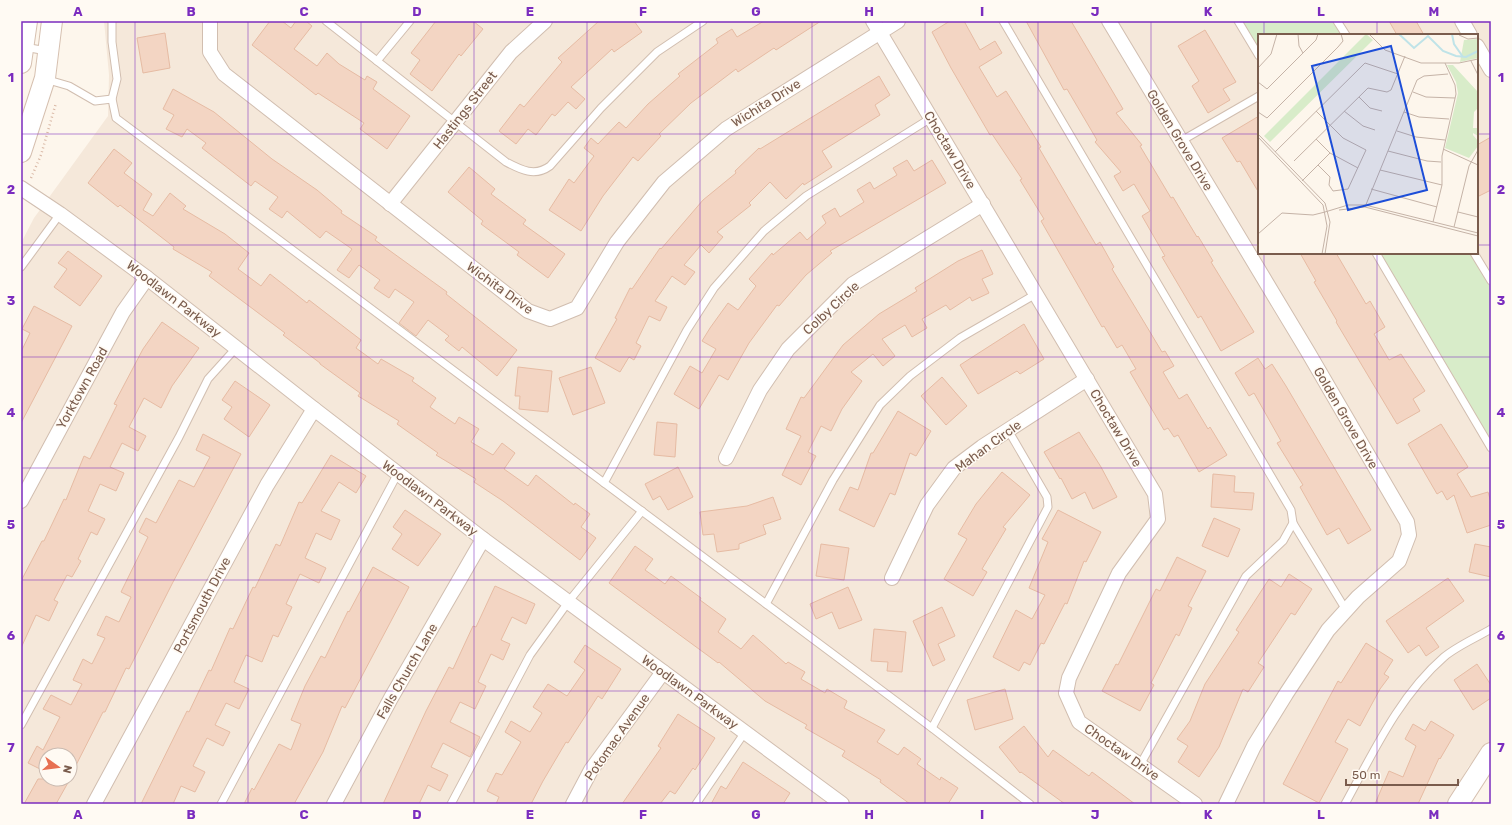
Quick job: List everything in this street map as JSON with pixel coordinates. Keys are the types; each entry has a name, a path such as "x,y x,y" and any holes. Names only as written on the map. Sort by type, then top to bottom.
{"main road":[{"path":"22,52 27,21"},
{"path":"21,152 45,78 50,52 52,21"},
{"path":"1458,804 1491,753"}],"street":[{"name":"Wichita Drive","path":"210,21 210,52 224,74 528,311 550,320 577,308 617,242 664,182 726,129 876,26 898,21"},
{"name":"Hastings Street","path":"390,204 511,52 545,21"},
{"name":"Golden Grove Drive","path":"1109,21 1407,522 1409,535 1399,561 1346,610 1328,630 1254,746 1226,804"},
{"path":"1462,21 1469,34"},
{"name":"Choctaw Drive","path":"876,26 1155,494 1158,519 1119,573 1069,678 1066,693 1079,722 1195,804"},
{"name":"Woodlawn Parkway","path":"21,188 60,214 147,278 483,539 745,732 833,801"},
{"name":"Colby Circle","path":"726,458 760,390 794,343 854,284 983,204"},
{"name":"Yorktown Road","path":"21,501 123,312 147,278"},
{"name":"Mahan Circle","path":"892,578 927,505 954,468 1008,430 1087,379"},
{"name":"Portsmouth Drive","path":"94,804 267,485 314,409"},
{"name":"Falls Church Lane","path":"334,804 391,698 483,539"},
{"name":"Potomac Avenue","path":"573,804 591,770 663,672"}],"lane":[{"path":"112,21 117,79 112,99 116,118 932,728 1030,804"},
{"path":"326,21 506,162 520,169 533,173 544,170 550,166 601,108 657,52 703,21"},
{"path":"377,61 410,21"},
{"path":"1003,21 1291,510 1293,523 1346,610"},
{"path":"1238,21 1258,54"},
{"path":"1337,21 1345,34"},
{"path":"22,52 50,52"},
{"path":"45,78 69,86 95,101 112,99"},
{"path":"1181,141 1258,97"},
{"path":"604,483 687,330 714,288 759,237 806,196 931,118"},
{"path":"21,267 60,214"},
{"path":"1377,254 1491,448"},
{"path":"1475,254 1491,281"},
{"path":"766,604 833,480 880,405 910,376 960,338 1036,294"},
{"path":"21,725 179,437 208,379 236,348"},
{"path":"932,728 1048,506 1047,496 1008,430"},
{"path":"221,804 398,473"},
{"path":"451,804 530,655 569,602 642,511"},
{"path":"1140,765 1246,576 1283,541 1293,523"},
{"path":"1345,804 1389,724 1418,684 1444,656 1491,629"},
{"path":"696,804 745,732"}],"shaded area":[{"path":"104,21 1238,21 1258,54 1258,254 1377,254 1491,448 1491,742 1468,767 1449,804 21,804 21,243 34,218 108,116 109,75"},
{"path":"1337,21 1491,21 1491,281 1478,254 1478,34 1344,34"}],"green space":[{"path":"1238,21 1337,21 1345,34 1258,34 1258,54"},
{"path":"1377,254 1475,254 1491,281 1491,448"}],"building":[{"path":"270,21 282,21 291,28 296,21 306,21 312,26 294,49 317,66 327,53 339,64 365,80 367,76 377,82 373,89 410,116 387,149 360,129 364,123 318,93 316,95 252,45"},
{"path":"436,21 473,21 483,29 461,56 459,54 432,91 410,74 420,60 411,53"},
{"path":"599,21 634,21 642,32 614,52 612,49 571,87 585,99 576,109 568,102 555,116 552,114 536,135 528,129 516,144 499,131 520,104 524,107 562,62 558,58"},
{"path":"764,21 821,21 776,50 774,48 738,72 736,69 691,103 659,134 661,136 638,161 633,157 603,196 581,231 549,210 569,179 574,183 594,156 584,148 591,138 598,144 619,122 626,128 648,104 680,76 678,74 718,43 716,39 732,29 737,37"},
{"path":"950,21 964,21 980,50 995,41 1002,53 979,67 997,97 1006,91 1041,147 1039,148 1096,245 1100,242 1114,267 1112,269 1162,352 1165,351 1174,366 1163,372 1179,399 1187,394 1208,429 1210,427 1227,455 1199,472 1178,435 1174,437 1168,428 1164,430 1130,372 1136,369 1122,345 1117,348 1104,326 1102,327 1041,221 1044,219 1020,180 1022,179 992,134 990,135 951,68 932,32"},
{"path":"1026,21 1071,21 1123,109 1116,113 1142,145 1140,146 1171,198 1173,197 1197,237 1198,236 1213,261 1211,262 1254,332 1221,351 1201,316 1198,318 1162,257 1165,256 1142,216 1150,211 1134,184 1123,191 1114,176 1121,172 1095,142 1097,140 1067,89 1064,90"},
{"path":"1389,21 1416,21 1423,34 1396,34"},
{"path":"1205,30 1236,82 1223,89 1230,100 1208,113 1192,86 1199,81 1178,46"},
{"path":"165,33 170,68 143,73 137,38"},
{"path":"879,76 890,95 875,105 880,115 822,151 832,167 804,185 803,183 786,199 770,182 749,203 751,205 717,232 723,237 709,253 701,245 684,265 695,272 685,285 672,276 655,301 667,307 660,321 649,316 636,343 641,346 634,360 629,357 620,372 595,358 617,319 615,318 630,288 632,289 660,248 661,249 703,200 736,173 735,171 759,148 760,149"},
{"path":"173,89 214,112 272,159 317,190 342,211 341,213 377,237 375,240 447,292 446,294 517,350 497,376 462,347 459,351 445,340 449,336 428,320 416,336 399,323 414,302 395,289 389,298 374,288 380,280 359,265 349,278 337,270 352,249 326,231 320,238 287,211 282,218 269,209 278,197 255,181 251,186 202,148 206,143 187,129 182,137 166,129 174,115 163,109"},
{"path":"1258,117 1258,191 1240,161 1237,162 1222,138"},
{"path":"1491,137 1491,190 1478,196 1478,144"},
{"path":"114,149 132,163 124,173 152,194 143,210 153,216 170,193 186,206 183,209 225,234 249,253 238,269 261,286 270,274 307,303 309,300 361,340 356,348 378,364 381,359 414,378 412,381 436,398 430,407 455,424 459,417 479,429 471,442 493,455 502,443 515,453 504,469 528,486 536,475 574,505 575,503 590,514 581,527 596,538 580,560 503,501 474,482 476,479 436,455 438,453 397,424 399,421 358,396 360,393 320,364 283,335 285,333 209,276 212,272 173,249 174,247 120,205 118,207 88,183"},
{"path":"907,160 914,171 932,160 946,183 830,251 832,253 806,275 779,306 777,305 749,343 728,380 719,375 699,409 674,394 690,366 702,373 716,349 702,341 728,303 738,310 756,286 749,279 772,253 773,255 800,232 807,240 826,223 822,216 835,208 840,217 864,202 857,190 870,182 874,189 897,175 893,168"},
{"path":"469,167 495,189 491,194 526,220 523,224 565,254 548,278 517,255 519,252 481,224 483,221 448,192"},
{"path":"982,250 993,274 982,279 989,293 972,301 970,297 950,310 946,305 922,319 927,328 912,337 905,325 882,339 895,356 883,366 873,354 851,372 862,381 842,409 831,431 821,426 808,452 816,456 801,485 782,475 801,436 786,429 801,397 804,398 843,345 879,314 917,291 915,288 958,261"},
{"path":"68,251 102,276 80,306 54,287 67,269 58,263"},
{"path":"1301,254 1337,254 1366,304 1370,301 1385,327 1374,334 1389,360 1401,354 1425,391 1413,399 1420,411 1397,424 1336,322 1337,321 1314,282 1316,281"},
{"path":"34,306 72,326 21,423 21,352 30,333 22,329"},
{"path":"162,322 199,348 172,386 161,408 144,398 129,427 146,436 138,451 122,443 110,467 124,473 116,491 100,484 88,511 105,519 97,535 91,532 78,559 81,561 72,577 67,575 54,600 58,602 49,621 36,615 21,648 21,581 42,541 44,541 64,499 66,500 84,456 90,459 117,405 114,404 143,349"},
{"path":"1024,324 1044,359 1020,374 1017,371 978,394 960,365"},
{"path":"1258,358 1265,369 1272,364 1371,530 1348,544 1339,528 1327,535 1300,487 1303,485 1277,443 1281,441 1254,393 1249,396 1235,373"},
{"path":"518,367 552,371 548,412 519,409 520,396 515,396"},
{"path":"591,367 605,403 573,415 559,378"},
{"path":"942,377 967,406 946,425 921,396"},
{"path":"235,381 270,405 249,437 224,419 232,407 222,400"},
{"path":"898,411 931,431 916,456 910,453 895,495 890,493 874,527 839,510 850,487 858,490 871,453 873,453"},
{"path":"657,422 677,424 675,457 654,455"},
{"path":"1441,424 1468,467 1457,474 1471,497 1488,492 1491,502 1491,525 1467,533 1454,495 1447,500 1442,491 1437,494 1408,444"},
{"path":"1079,432 1101,467 1117,497 1093,509 1085,492 1072,499 1061,478 1060,479 1044,452"},
{"path":"203,434 241,454 129,669 126,668 105,712 103,712 78,761 78,747 45,747 60,717 43,709 51,695 71,705 82,684 73,680 83,659 92,664 105,638 97,635 106,616 119,622 131,597 121,592 148,537 139,532 146,518 156,523 179,480 194,487 210,457 196,450"},
{"path":"331,455 366,476 356,493 339,482 321,511 340,520 331,540 316,533 305,558 326,568 319,583 300,574 286,604 292,607 278,637 273,635 262,662 246,655 234,682 249,689 239,709 226,703 215,725 230,732 223,746 207,738 193,766 205,772 195,792 181,786 173,804 141,804 187,711 189,712 209,670 211,671 230,628 233,629 276,544 280,546 299,502 302,503"},
{"path":"678,467 693,497 668,510 660,496 653,500 645,484"},
{"path":"1002,472 1030,495 1003,527 1006,529 982,569 987,572 973,596 944,579 967,539 958,534 976,504"},
{"path":"1213,474 1235,476 1234,492 1254,493 1252,510 1211,507"},
{"path":"773,497 781,519 763,525 766,534 739,544 739,549 717,552 714,534 703,535 700,512 747,506"},
{"path":"405,510 441,534 418,566 392,549 402,534 393,527"},
{"path":"1058,510 1101,532 1086,562 1084,561 1067,604 1065,603 1044,644 1041,643 1030,665 1024,662 1019,671 993,657 1016,610 1032,619 1045,595 1029,588 1048,542 1042,539"},
{"path":"1214,518 1240,529 1228,557 1202,546"},
{"path":"821,544 849,548 844,580 816,576"},
{"path":"1475,544 1491,547 1491,577 1469,572"},
{"path":"635,546 653,559 645,570 665,584 671,576 726,619 718,632 741,649 753,635 786,664 788,662 805,672 801,679 825,693 827,689 847,701 844,708 885,730 877,742 898,755 904,747 921,759 917,764 940,780 941,777 958,788 948,804 910,804 880,782 881,780 842,756 845,751 805,728 807,725 765,701 719,662 718,663 609,583"},
{"path":"1177,557 1206,571 1188,606 1192,608 1179,636 1176,634 1151,683 1154,685 1140,711 1102,691 1116,664 1118,665 1156,589 1160,591"},
{"path":"373,567 409,587 345,708 342,706 323,752 294,804 244,804 252,788 254,790 279,744 291,750 301,724 291,720 305,686 321,656 325,658 348,611 349,612"},
{"path":"1289,574 1312,589 1295,615 1291,613 1258,663 1264,667 1248,692 1243,689 1219,747 1199,777 1178,762 1188,746 1177,739 1190,721 1205,684 1239,632 1236,630 1269,579 1281,587"},
{"path":"1448,578 1464,601 1426,628 1439,647 1426,656 1419,645 1408,653 1386,621"},
{"path":"495,586 535,604 526,624 512,617 501,640 510,644 503,660 491,654 478,682 486,686 475,709 460,702 450,722 480,737 470,757 443,743 431,767 448,775 440,791 428,785 419,804 383,804 426,711 449,667 453,669 473,626 476,627"},
{"path":"848,587 862,620 839,629 832,612 816,619 810,604"},
{"path":"942,607 955,636 938,644 945,660 933,666 913,621"},
{"path":"874,629 906,632 902,672 887,671 888,662 871,661"},
{"path":"1366,643 1393,660 1384,674 1389,677 1380,689 1360,726 1348,719 1335,742 1348,749 1319,803 1283,784 1338,681 1341,683"},
{"path":"585,645 621,669 602,699 598,696 568,743 566,742 531,804 496,804 499,797 487,791 496,773 502,775 521,742 505,732 511,721 530,732 542,713 533,707 548,684 567,696 585,670 574,662"},
{"path":"1477,664 1491,685 1491,698 1473,710 1454,680"},
{"path":"1005,689 1013,719 975,730 967,700"},
{"path":"678,714 715,738 695,770 693,768 675,794 670,791 660,804 622,804 661,748 658,746"},
{"path":"1431,721 1454,735 1440,759 1439,758 1418,804 1375,804 1389,771 1403,777 1416,746 1405,739 1413,724 1425,731"},
{"path":"1024,726 1048,757 1053,750 1089,776 1092,772 1135,804 1065,804 1021,772 1020,773 999,747"},
{"path":"37,746 38,747 38,768 28,763"},
{"path":"743,762 790,793 783,804 711,804 721,786 726,789"},
{"path":"38,779 38,787 66,787 56,804 24,804"}]}
